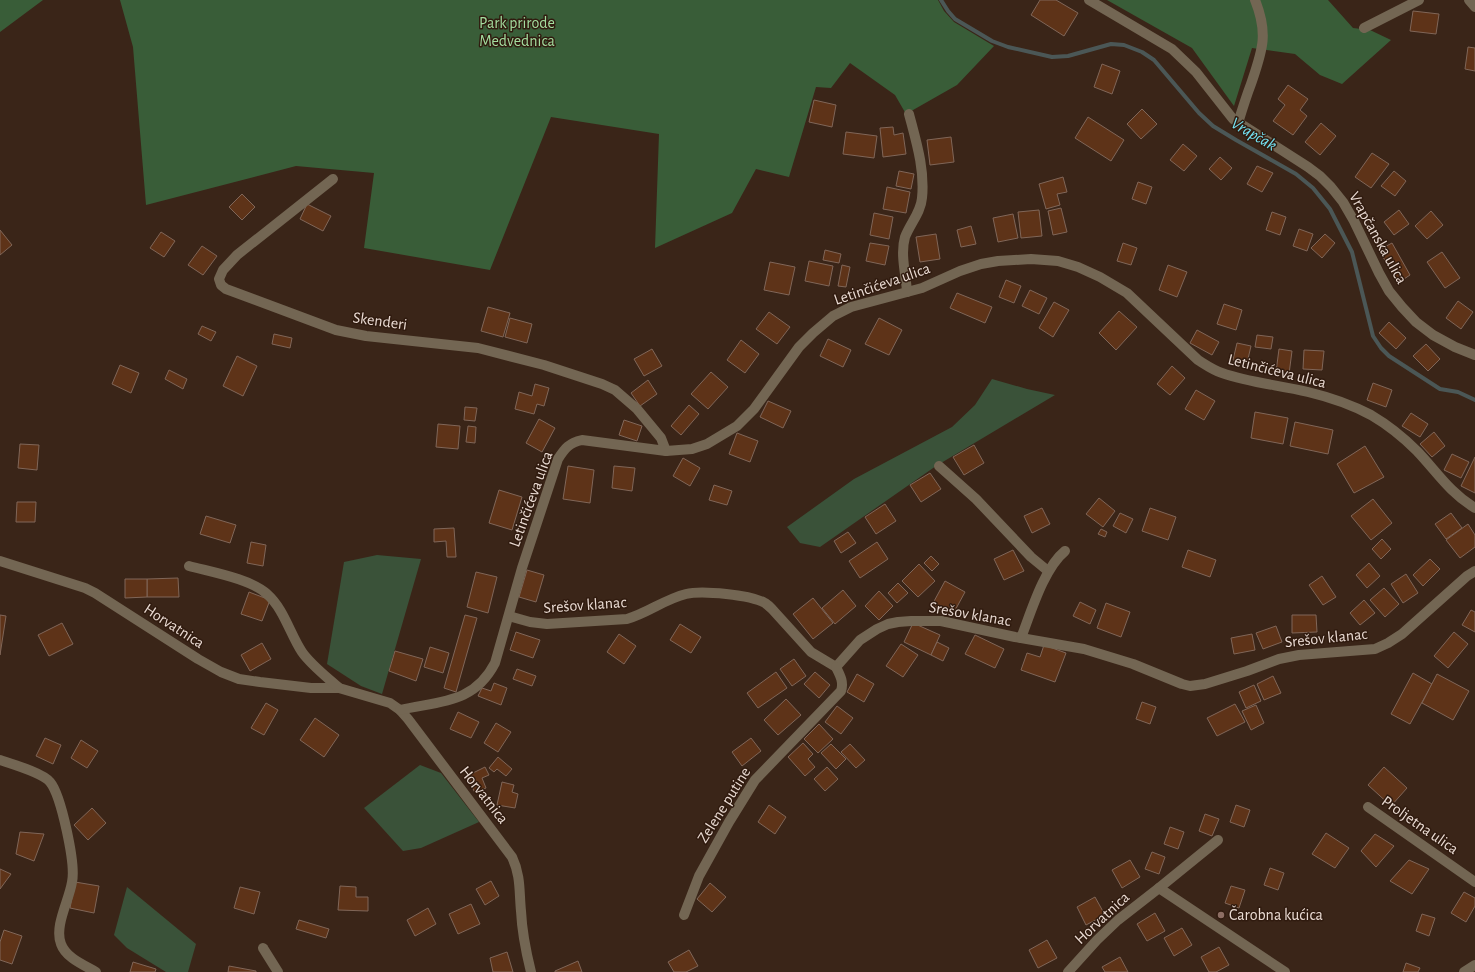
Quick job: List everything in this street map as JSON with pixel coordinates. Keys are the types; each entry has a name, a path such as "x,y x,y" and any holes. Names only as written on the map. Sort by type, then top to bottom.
{"street":[{"name":"Vrapčanska ulica","path":"1089,0 1172,48 1196,72 1225,110 1238,123 1308,167 1331,186 1343,202 1354,221 1379,274 1389,291 1402,307 1416,322 1433,335 1455,347 1475,355"},
{"path":"1238,123 1261,56 1264,35 1261,16 1255,0"},
{"path":"1364,28 1419,0"},
{"path":"1469,0 1475,7"},
{"path":"907,292 904,252 905,240 908,229 920,208 923,186 920,160 909,114"},
{"name":"Skenderi","path":"333,179 237,255 223,270 219,279 221,285 226,289 336,330 366,336 478,348 544,365 602,384 615,390 637,409 660,438 666,450"},
{"name":"Letinčićeva ulica","path":"400,710 450,701 468,693 486,678 495,663 522,568 558,459 563,451 572,443 582,440 666,450 692,449 707,444 737,426 763,398 799,347 833,316 851,307 922,288 974,267 998,261 1031,259 1058,262 1078,267 1100,277 1127,293 1198,360 1209,367 1222,373 1250,381 1309,392 1342,403 1370,415 1391,427 1417,451 1453,492 1475,508"},
{"path":"938,466 976,500 1031,557 1048,571"},
{"name":"Srešov klanac","path":"1021,638 1048,571 1056,558 1065,551"},
{"name":"Horvatnica","path":"0,560 85,588 198,659 239,679 310,688 339,688 380,699 390,703 400,710 512,857 517,868 520,882 524,944 530,972"},
{"name":"Horvatnica","path":"189,566 248,583 268,594 275,602 302,653 339,688"},
{"name":"Srešov klanac","path":"509,616 530,622 547,624 627,619 638,616 675,597 688,593 704,592 749,597 766,603 811,652 836,667 860,640 877,629 898,622 941,622 1084,649 1133,664 1190,686 1205,684 1279,659 1375,649 1402,634 1467,576 1475,571"},
{"name":"Zelene putine","path":"684,915 699,876 752,784 774,759 841,691 843,686 841,676 836,667"},
{"path":"0,760 44,777 51,782 58,802 72,857 73,881 59,927 61,945 67,953 77,961 96,972"},
{"name":"Proljetna ulica","path":"1368,807 1475,882"},
{"name":"Horvatnica","path":"1068,972 1097,940 1118,920 1218,840"},
{"path":"1159,888 1285,972"},
{"path":"263,948 278,972"},
{"path":"1464,972 1475,965"}],"green space":[{"path":"0,0 43,0 0,32"},
{"name":"Park prirode Medvednica","path":"120,0 938,0 944,11 954,22 994,46 957,85 906,114 895,95 850,63 831,88 816,87 789,177 756,169 732,213 655,248 659,134 551,117 490,270 364,248 374,173 296,166 146,205 133,47"},
{"path":"1107,0 1328,0 1353,28 1370,30 1391,40 1342,84 1320,75 1295,54 1252,48 1234,106 1192,48"},
{"path":"992,379 1055,395 936,466 820,547 800,543 787,527 854,479 952,427 975,405"},
{"path":"377,555 421,559 382,694 361,686 327,664 344,562"},
{"path":"420,765 441,773 479,822 421,848 403,851 364,808"},
{"path":"127,887 196,944 188,972 166,972 127,948 114,935"}],"building":[{"path":"1040,0 1056,0 1078,13 1064,36 1031,15"},
{"path":"1413,11 1439,14 1436,34 1410,31"},
{"path":"1468,47 1475,48 1475,71 1465,69"},
{"path":"1102,64 1120,71 1112,94 1094,87"},
{"path":"1288,85 1308,99 1300,110 1307,116 1293,135 1273,121 1285,105 1278,99"},
{"path":"814,100 836,105 832,127 809,122"},
{"path":"1142,109 1157,124 1141,139 1127,124"},
{"path":"1088,117 1124,140 1111,161 1075,138"},
{"path":"1321,123 1336,136 1320,155 1305,142"},
{"path":"893,127 894,135 903,133 906,154 883,157 880,128"},
{"path":"846,132 877,136 874,158 843,154"},
{"path":"951,137 954,162 930,165 927,140"},
{"path":"1183,144 1197,156 1184,171 1170,160"},
{"path":"1372,153 1389,164 1371,188 1355,177"},
{"path":"1220,157 1232,168 1221,180 1209,169"},
{"path":"1257,166 1273,173 1262,192 1247,184"},
{"path":"899,171 914,174 911,189 896,186"},
{"path":"1394,171 1406,181 1395,196 1381,186"},
{"path":"1063,177 1067,192 1057,194 1060,205 1046,209 1039,184"},
{"path":"1138,182 1152,187 1146,204 1132,199"},
{"path":"887,187 910,192 906,213 883,209"},
{"path":"242,194 255,207 242,220 229,207"},
{"path":"307,204 331,216 323,231 300,219"},
{"path":"1061,208 1067,232 1053,235 1048,211"},
{"path":"1039,210 1042,236 1021,238 1018,212"},
{"path":"1399,210 1409,224 1394,235 1384,222"},
{"path":"1431,211 1443,225 1427,239 1415,226"},
{"path":"1272,212 1286,217 1280,235 1266,230"},
{"path":"874,213 893,217 889,239 870,235"},
{"path":"1013,214 1018,238 998,242 993,218"},
{"path":"971,226 976,244 961,247 957,230"},
{"path":"1299,229 1313,234 1307,251 1293,246"},
{"path":"0,230 12,245 0,255"},
{"path":"161,232 175,241 164,257 150,248"},
{"path":"936,234 940,259 920,262 916,237"},
{"path":"1325,234 1335,243 1322,258 1311,248"},
{"path":"870,243 889,246 885,265 866,261"},
{"path":"1123,243 1137,248 1131,265 1117,261"},
{"path":"1392,243 1410,275 1398,283 1379,250"},
{"path":"202,246 217,256 203,275 188,265"},
{"path":"825,250 841,254 839,263 823,260"},
{"path":"1442,252 1460,278 1445,288 1427,262"},
{"path":"809,261 833,266 829,286 805,281"},
{"path":"770,262 795,267 789,295 764,290"},
{"path":"842,265 850,267 846,287 838,286"},
{"path":"1168,265 1187,272 1177,297 1159,290"},
{"path":"1006,280 1021,286 1014,303 999,297"},
{"path":"1030,290 1047,298 1039,314 1022,306"},
{"path":"957,293 992,307 985,323 950,308"},
{"path":"1458,301 1473,312 1461,329 1446,318"},
{"path":"1054,302 1069,310 1053,337 1039,328"},
{"path":"1224,304 1242,310 1236,330 1217,324"},
{"path":"488,307 510,313 503,337 481,331"},
{"path":"1119,311 1137,327 1116,350 1099,333"},
{"path":"769,312 790,327 777,344 756,329"},
{"path":"510,318 532,324 527,343 505,337"},
{"path":"879,318 902,330 889,355 865,344"},
{"path":"1389,322 1406,338 1396,349 1379,333"},
{"path":"202,326 216,332 211,341 198,334"},
{"path":"1197,330 1219,342 1212,355 1190,343"},
{"path":"274,334 292,338 290,348 272,344"},
{"path":"1257,335 1273,337 1271,349 1255,347"},
{"path":"828,339 851,350 843,367 820,356"},
{"path":"741,340 759,354 745,373 727,360"},
{"path":"1237,343 1251,346 1247,363 1233,360"},
{"path":"1426,344 1440,359 1428,371 1413,356"},
{"path":"652,349 662,366 644,376 634,359"},
{"path":"1279,349 1292,351 1289,374 1276,372"},
{"path":"1304,350 1324,351 1322,370 1303,369"},
{"path":"237,356 257,366 243,396 223,386"},
{"path":"120,365 139,373 131,393 112,384"},
{"path":"1172,366 1185,378 1170,395 1157,384"},
{"path":"169,370 187,379 183,389 165,379"},
{"path":"711,372 728,387 708,409 691,394"},
{"path":"648,380 657,394 640,406 631,393"},
{"path":"1373,383 1392,390 1386,407 1367,400"},
{"path":"535,384 549,388 544,406 537,404 534,414 515,409 519,392 532,396"},
{"path":"1196,390 1215,401 1204,420 1185,409"},
{"path":"768,401 791,411 783,428 760,417"},
{"path":"689,405 699,414 681,435 671,426"},
{"path":"465,407 477,408 475,421 464,420"},
{"path":"1255,412 1288,418 1283,444 1251,438"},
{"path":"1411,413 1428,424 1420,437 1402,426"},
{"path":"539,419 555,428 542,452 526,443"},
{"path":"624,420 642,426 637,441 619,435"},
{"path":"1295,422 1333,430 1328,454 1290,446"},
{"path":"438,424 460,426 458,449 436,447"},
{"path":"468,426 476,427 475,443 466,442"},
{"path":"1434,432 1445,446 1432,457 1420,444"},
{"path":"737,433 758,441 750,462 729,454"},
{"path":"20,444 39,445 37,470 18,468"},
{"path":"974,445 984,463 964,475 953,457"},
{"path":"1365,446 1384,477 1354,493 1337,464"},
{"path":"1452,454 1469,462 1461,478 1444,470"},
{"path":"1475,457 1475,493 1461,486"},
{"path":"683,458 700,468 690,486 673,476"},
{"path":"568,466 594,470 590,503 563,499"},
{"path":"614,466 635,468 632,491 612,488"},
{"path":"930,473 941,489 921,502 910,485"},
{"path":"714,485 732,491 727,505 709,500"},
{"path":"499,490 522,497 512,530 489,523"},
{"path":"1099,498 1115,511 1103,527 1086,514"},
{"path":"1373,499 1392,523 1371,540 1351,516"},
{"path":"17,502 36,502 35,522 16,522"},
{"path":"885,504 896,521 876,534 865,517"},
{"path":"1042,508 1050,524 1032,533 1024,516"},
{"path":"1150,508 1176,517 1168,540 1142,531"},
{"path":"1120,513 1133,519 1126,533 1113,526"},
{"path":"1451,513 1462,528 1446,539 1435,524"},
{"path":"206,516 236,525 230,543 200,534"},
{"path":"1468,524 1475,535 1475,547 1460,558 1446,540"},
{"path":"454,528 456,557 447,557 446,541 434,542 434,529"},
{"path":"1101,529 1107,532 1105,537 1098,534"},
{"path":"848,532 856,543 841,553 834,541"},
{"path":"1382,539 1391,549 1381,559 1372,549"},
{"path":"251,542 266,545 263,566 247,563"},
{"path":"877,542 888,559 860,578 849,561"},
{"path":"1013,550 1024,571 1004,580 994,559"},
{"path":"1188,550 1216,560 1210,577 1182,567"},
{"path":"931,556 939,564 932,571 924,563"},
{"path":"1430,559 1440,569 1423,586 1413,575"},
{"path":"1369,563 1380,576 1367,588 1356,575"},
{"path":"919,564 935,581 918,597 902,581"},
{"path":"527,570 544,575 536,602 519,597"},
{"path":"476,572 497,577 488,613 467,607"},
{"path":"1406,574 1418,593 1403,603 1391,584"},
{"path":"1322,576 1336,597 1323,605 1309,585"},
{"path":"178,578 179,597 147,597 147,579"},
{"path":"125,579 147,579 147,597 125,598"},
{"path":"945,581 965,592 952,616 932,605"},
{"path":"898,583 908,593 897,603 888,593"},
{"path":"1384,588 1399,604 1385,617 1370,600"},
{"path":"843,590 856,606 835,624 822,608"},
{"path":"879,591 893,606 879,620 865,606"},
{"path":"249,592 270,600 262,621 241,614"},
{"path":"813,598 833,623 813,639 793,614"},
{"path":"1364,600 1375,613 1360,625 1350,613"},
{"path":"1080,602 1096,610 1090,624 1073,616"},
{"path":"1106,603 1130,612 1121,637 1097,628"},
{"path":"1471,610 1475,612 1475,632 1462,625"},
{"path":"0,615 6,616 0,655"},
{"path":"465,615 477,618 456,692 444,688"},
{"path":"1292,615 1316,615 1317,632 1292,633"},
{"path":"62,623 73,644 49,656 38,635"},
{"path":"913,623 940,635 931,655 904,642"},
{"path":"680,624 701,637 691,653 670,640"},
{"path":"1276,626 1282,642 1263,649 1256,633"},
{"path":"516,632 540,640 533,658 510,650"},
{"path":"1454,632 1468,644 1448,668 1434,656"},
{"path":"619,634 636,646 624,664 607,652"},
{"path":"1252,634 1255,650 1234,654 1231,638"},
{"path":"975,635 1004,649 995,668 965,654"},
{"path":"937,642 949,648 943,661 931,655"},
{"path":"262,643 271,659 250,671 241,655"},
{"path":"901,644 918,655 903,677 886,666"},
{"path":"1044,645 1066,653 1055,682 1021,670 1027,653 1040,657"},
{"path":"430,647 449,653 443,673 424,667"},
{"path":"395,651 423,659 416,681 389,671"},
{"path":"794,659 806,676 792,686 780,669"},
{"path":"517,669 536,676 532,686 513,679"},
{"path":"776,672 787,688 758,708 747,693"},
{"path":"815,672 830,685 819,698 804,684"},
{"path":"1413,673 1432,684 1410,724 1391,714"},
{"path":"857,674 874,684 864,702 847,692"},
{"path":"1437,674 1469,691 1453,720 1422,703"},
{"path":"1273,676 1281,693 1264,700 1257,684"},
{"path":"494,683 507,688 501,705 478,696 482,688 491,691"},
{"path":"1254,685 1261,701 1246,708 1239,692"},
{"path":"786,699 801,715 778,735 764,720"},
{"path":"1142,702 1156,707 1150,724 1136,719"},
{"path":"266,703 278,710 264,735 251,728"},
{"path":"1235,704 1245,722 1217,736 1207,718"},
{"path":"1256,705 1264,723 1251,730 1242,711"},
{"path":"837,706 853,718 841,734 825,722"},
{"path":"458,712 479,722 471,738 450,729"},
{"path":"315,718 339,735 324,757 300,740"},
{"path":"496,723 511,732 498,752 484,743"},
{"path":"819,724 833,739 818,753 804,739"},
{"path":"45,738 61,745 53,764 36,756"},
{"path":"751,738 761,751 742,766 732,752"},
{"path":"81,740 98,751 87,768 71,758"},
{"path":"803,743 813,754 808,759 815,767 805,776 788,757"},
{"path":"831,744 846,759 836,769 821,753"},
{"path":"850,744 865,760 856,768 841,752"},
{"path":"498,757 512,769 506,776 497,769 494,772 489,768"},
{"path":"485,767 489,775 482,778 486,788 475,793 467,776"},
{"path":"827,767 838,779 825,791 814,779"},
{"path":"1384,767 1407,788 1391,806 1368,785"},
{"path":"502,782 514,785 512,792 518,794 515,808 497,805"},
{"path":"769,805 786,817 775,834 758,822"},
{"path":"1236,805 1250,810 1244,827 1230,822"},
{"path":"92,808 106,823 88,840 74,825"},
{"path":"1205,814 1219,819 1212,836 1199,831"},
{"path":"1170,827 1184,832 1178,849 1164,844"},
{"path":"20,832 44,834 34,861 16,854"},
{"path":"1326,833 1349,848 1335,868 1312,854"},
{"path":"1375,834 1394,846 1376,867 1361,851"},
{"path":"1152,852 1165,857 1159,874 1145,869"},
{"path":"1130,860 1140,877 1122,888 1112,870"},
{"path":"1409,860 1429,869 1412,894 1390,881"},
{"path":"1270,868 1284,873 1278,890 1264,885"},
{"path":"0,869 11,874 0,889"},
{"path":"491,881 499,896 485,905 476,889"},
{"path":"75,882 99,886 94,913 70,908"},
{"path":"710,883 726,897 712,912 697,899"},
{"path":"340,886 356,887 356,897 368,897 368,911 338,910"},
{"path":"1231,886 1245,890 1239,908 1225,903"},
{"path":"240,887 260,892 254,914 234,908"},
{"path":"1464,892 1475,898 1475,906 1466,922 1451,913"},
{"path":"1095,897 1105,915 1086,925 1077,907"},
{"path":"471,904 480,924 458,934 449,914"},
{"path":"428,908 436,924 415,936 407,920"},
{"path":"1155,913 1165,931 1147,941 1137,924"},
{"path":"1422,914 1435,918 1429,936 1416,931"},
{"path":"299,920 329,929 326,938 296,929"},
{"path":"1182,928 1192,945 1174,956 1164,938"},
{"path":"4,930 22,936 12,964 0,960 0,942"},
{"path":"1047,940 1057,958 1038,968 1029,950"},
{"path":"1219,947 1229,965 1216,972 1209,972 1201,957"},
{"path":"689,950 698,966 686,972 674,972 668,962"},
{"path":"507,952 513,972 493,972 490,958"},
{"path":"1120,957 1128,972 1105,972 1102,967"},
{"path":"578,961 582,972 555,972 555,971"},
{"path":"133,962 156,969 155,972 130,972"},
{"path":"1406,963 1420,968 1418,972 1403,972"},
{"path":"229,966 256,971 256,972 228,972"}],"waterway":[{"name":"Vrapčak","path":"941,0 955,19 992,41 1008,47 1052,57 1068,56 1111,44 1124,45 1142,52 1154,60 1199,113 1213,126 1296,174 1313,188 1330,209 1352,252 1373,336 1381,348 1389,356 1440,389 1458,392 1475,400"}],"place":[{"name":"Čarobna kućica","path":"1221,915"}]}
